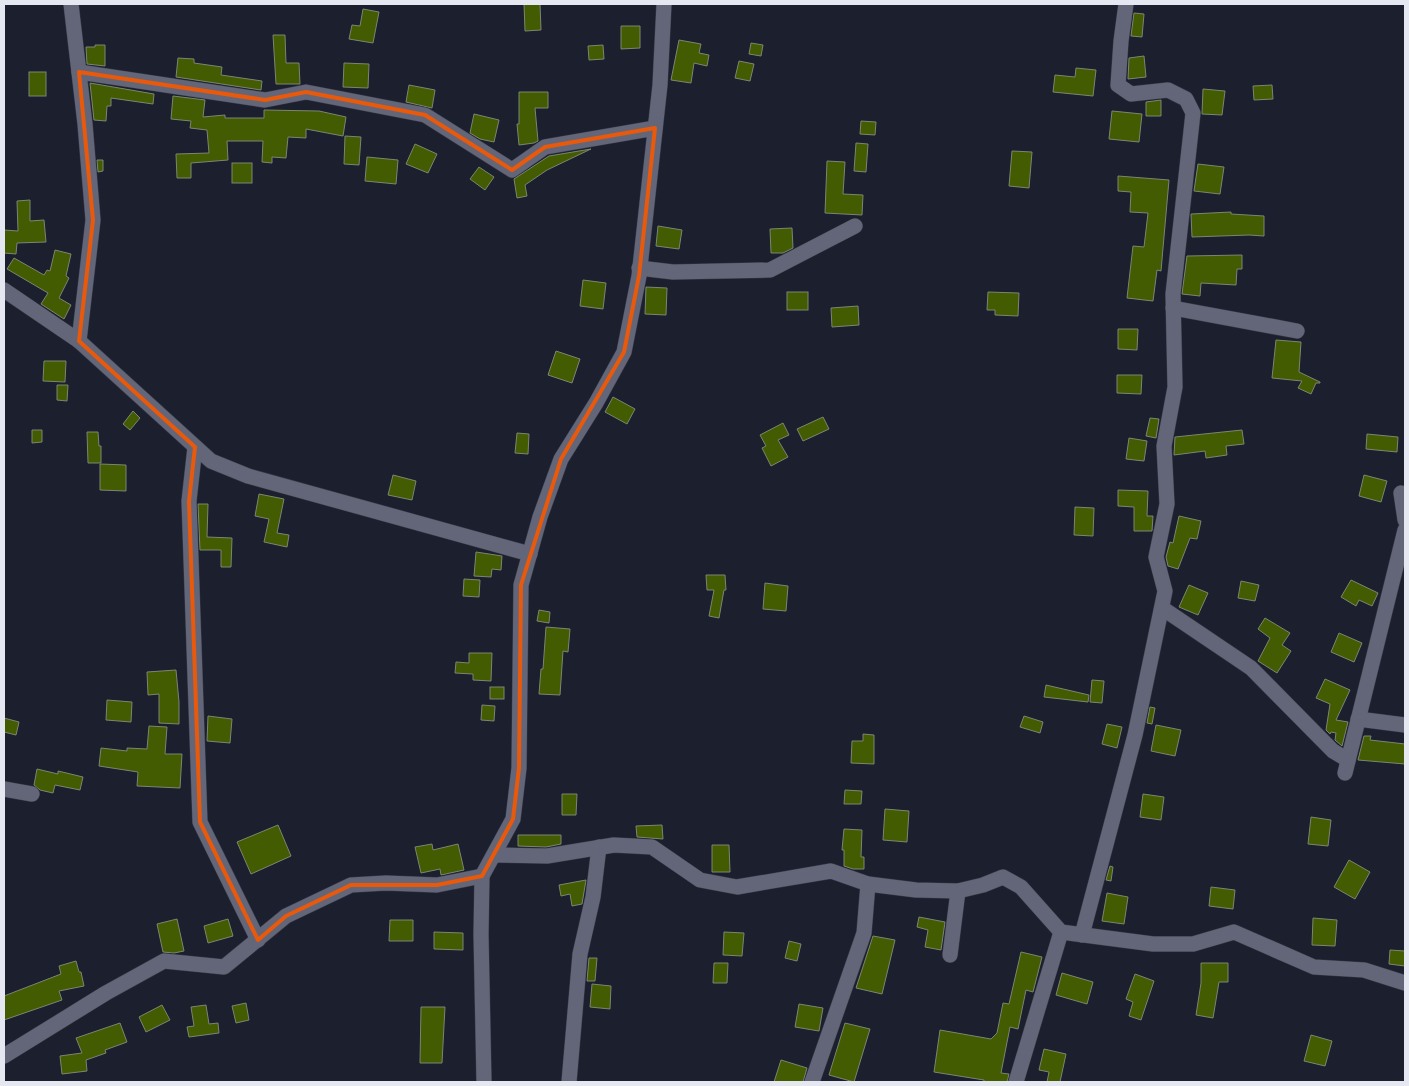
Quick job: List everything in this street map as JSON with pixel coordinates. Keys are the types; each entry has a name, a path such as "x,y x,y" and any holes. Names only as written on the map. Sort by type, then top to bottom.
{"street":[{"path":"71,4 93,220 79,341"},
{"path":"484,1082 481,934 482,876 514,819 519,768 521,585 540,517 561,459 596,404 624,352 640,268 660,85 664,4"},
{"path":"1082,935 1136,735 1165,592 1156,557 1167,504 1164,446 1175,387 1173,294 1193,114 1186,98 1168,90 1131,94 1118,85 1126,4"},
{"path":"79,72 265,100 306,92 425,115 512,170 545,147 655,128"},
{"path":"640,268 672,272 770,270 855,226"},
{"path":"4,290 79,341 211,461 248,476 530,554"},
{"path":"1174,308 1298,331"},
{"path":"195,447 189,501 200,822 258,940"},
{"path":"1401,493 1405,520"},
{"path":"1162,608 1251,668 1333,750 1346,766 1405,530"},
{"path":"1358,719 1405,725"},
{"path":"4,789 32,794"},
{"path":"494,855 547,856 614,845 652,847 700,880 737,887 831,871 868,884 916,890 958,891 983,885 1003,877 1021,887 1061,932 1153,944 1193,944 1234,932 1314,967 1364,970 1405,983"},
{"path":"568,1082 580,954 593,897 599,847"},
{"path":"4,1056 106,993 164,961 224,967 286,916 351,885 386,883 437,885 482,876"},
{"path":"812,1082 864,933 868,884"},
{"path":"950,955 958,891"},
{"path":"1016,1082 1061,932"}],"highlighted area":[{"path":"79,72 265,100 306,92 425,115 512,170 545,147 655,128 639,276 624,352 561,459 521,585 519,768 513,819 482,876 437,885 351,885 286,916 258,940 200,822 189,501 195,447 79,341 93,220"}],"building":[{"path":"524,4 540,4 541,30 525,31"},
{"path":"363,9 379,12 373,43 349,39 352,25 360,26"},
{"path":"1134,13 1144,14 1142,37 1131,36"},
{"path":"621,26 640,26 640,48 621,49"},
{"path":"273,35 285,35 286,63 299,63 300,84 276,84"},
{"path":"679,40 701,44 699,53 709,55 707,66 694,63 691,83 671,80"},
{"path":"751,43 763,45 761,56 749,54"},
{"path":"95,45 105,45 105,66 87,64 86,47 95,47"},
{"path":"603,45 604,59 589,60 588,46"},
{"path":"1144,56 1146,77 1128,79 1129,58"},
{"path":"178,58 194,59 194,63 222,67 221,75 262,81 261,90 176,77"},
{"path":"739,61 754,64 750,81 735,78"},
{"path":"344,63 369,64 368,88 343,87"},
{"path":"1076,68 1096,70 1093,96 1053,92 1055,75 1075,77"},
{"path":"29,72 46,72 46,96 29,96"},
{"path":"90,83 154,94 153,104 111,98 111,106 107,106 106,121 94,120"},
{"path":"409,85 435,90 432,108 406,102"},
{"path":"1272,85 1273,99 1254,100 1253,86"},
{"path":"1203,89 1225,91 1222,115 1202,114"},
{"path":"519,92 548,92 548,108 535,108 538,141 534,143 519,145 517,124 519,124"},
{"path":"173,96 205,100 203,117 225,115 225,118 264,118 264,110 319,111 346,117 343,136 306,129 306,138 288,137 286,158 272,157 272,163 262,162 263,141 227,141 228,160 191,163 191,178 177,178 176,154 209,153 207,130 190,128 191,121 171,119"},
{"path":"1161,100 1161,116 1146,116 1146,102"},
{"path":"1112,111 1142,114 1139,142 1109,139"},
{"path":"474,114 499,120 494,142 480,139 470,133"},
{"path":"861,121 876,122 875,135 860,134"},
{"path":"345,136 361,137 359,165 344,164"},
{"path":"856,143 868,144 866,172 854,171"},
{"path":"415,144 437,154 428,173 406,164"},
{"path":"591,149 547,170 525,185 527,196 517,198 514,179 549,156"},
{"path":"1012,151 1032,152 1029,188 1009,186"},
{"path":"367,157 398,160 396,184 365,181"},
{"path":"97,160 103,160 103,171 98,172"},
{"path":"827,161 845,162 843,194 863,195 862,215 825,213"},
{"path":"232,163 252,163 252,183 232,183"},
{"path":"1198,164 1224,167 1220,194 1194,191"},
{"path":"479,167 494,177 485,190 470,179"},
{"path":"1118,176 1169,180 1161,271 1157,270 1153,301 1127,298 1133,246 1144,247 1148,213 1130,212 1131,192 1118,191"},
{"path":"30,200 30,221 44,220 46,242 17,243 16,254 4,253 4,230 18,231 17,201"},
{"path":"1231,212 1231,214 1264,216 1264,236 1192,237 1191,214"},
{"path":"658,226 682,230 679,249 656,246"},
{"path":"792,228 793,248 783,253 771,253 770,229"},
{"path":"55,250 71,254 66,276 69,278 59,298 71,305 64,319 41,304 48,293 7,269 14,258 44,275 47,270 50,271"},
{"path":"1242,255 1242,269 1237,269 1236,285 1201,283 1200,296 1182,294 1187,256"},
{"path":"583,280 606,283 603,309 580,306"},
{"path":"646,287 667,288 666,315 645,314"},
{"path":"787,292 808,292 808,310 787,310"},
{"path":"988,292 1019,293 1018,316 995,315 995,310 987,310"},
{"path":"858,306 859,325 832,327 831,308"},
{"path":"1118,329 1138,329 1137,350 1118,349"},
{"path":"1276,340 1301,342 1299,372 1320,382 1316,383 1311,394 1298,388 1302,381 1272,378"},
{"path":"556,351 580,359 572,383 548,375"},
{"path":"44,361 66,361 65,382 43,381"},
{"path":"1117,375 1142,375 1141,394 1117,393"},
{"path":"57,385 68,385 67,401 57,400"},
{"path":"613,397 635,409 627,424 605,412"},
{"path":"133,411 140,418 130,430 123,424"},
{"path":"823,417 829,429 803,441 797,429"},
{"path":"1150,418 1159,419 1156,438 1146,436"},
{"path":"783,423 789,435 778,440 788,457 771,466 762,448 766,446 760,435"},
{"path":"32,430 42,430 42,442 32,443"},
{"path":"1242,430 1244,444 1226,446 1227,455 1206,458 1205,451 1174,455 1175,437"},
{"path":"87,432 98,432 99,446 101,446 101,463 88,463"},
{"path":"517,433 529,434 528,454 515,453"},
{"path":"1367,434 1398,437 1397,452 1366,449"},
{"path":"1129,438 1147,441 1144,461 1126,459"},
{"path":"100,464 126,465 126,491 100,490"},
{"path":"393,475 416,481 412,500 388,495"},
{"path":"1364,475 1387,481 1381,502 1359,496"},
{"path":"1118,490 1148,491 1147,516 1153,516 1152,531 1134,531 1134,507 1118,506"},
{"path":"259,494 284,499 277,533 289,535 287,547 264,542 269,519 255,516"},
{"path":"198,504 208,504 207,537 232,538 231,567 221,567 221,550 200,550"},
{"path":"1075,507 1094,508 1093,536 1074,535"},
{"path":"1179,516 1201,521 1197,539 1190,538 1178,569 1168,566 1166,557 1170,542 1173,543"},
{"path":"476,552 502,556 501,570 492,569 491,577 474,576"},
{"path":"706,575 725,575 726,590 724,590 719,618 709,616 714,590 707,590"},
{"path":"464,579 480,580 479,597 463,596"},
{"path":"1351,580 1378,593 1372,606 1359,600 1356,606 1341,597"},
{"path":"1241,581 1259,585 1255,601 1238,598"},
{"path":"765,583 788,586 786,611 763,609"},
{"path":"1189,585 1208,593 1198,615 1179,607"},
{"path":"539,610 550,612 549,623 537,621"},
{"path":"1265,618 1290,633 1282,645 1291,651 1277,673 1258,661 1270,638 1258,629"},
{"path":"546,627 570,629 568,652 563,651 560,695 539,694"},
{"path":"1339,633 1362,643 1354,662 1331,652"},
{"path":"469,653 492,653 491,681 473,680 473,674 455,673 456,662 469,663"},
{"path":"176,670 179,724 159,723 159,694 148,695 147,672"},
{"path":"1325,679 1350,690 1336,720 1348,722 1342,746 1335,740 1336,733 1331,732 1330,734 1326,730 1330,704 1316,698"},
{"path":"1092,680 1104,681 1102,703 1090,702"},
{"path":"1046,685 1089,695 1088,702 1044,697"},
{"path":"490,687 504,687 504,699 490,699"},
{"path":"107,700 132,702 131,722 106,720"},
{"path":"482,705 495,706 494,721 481,720"},
{"path":"1150,707 1155,708 1152,724 1147,723"},
{"path":"208,716 232,719 230,743 207,741"},
{"path":"1024,716 1043,722 1040,733 1020,727"},
{"path":"4,718 19,722 16,735 4,732"},
{"path":"1107,724 1122,727 1117,748 1102,744"},
{"path":"1156,725 1181,730 1175,756 1151,751"},
{"path":"149,726 167,727 165,754 182,754 180,788 137,786 138,772 99,766 101,748 127,751 127,748 147,749"},
{"path":"863,734 874,735 874,764 851,763 852,741 863,741"},
{"path":"1364,736 1371,736 1370,740 1405,744 1405,764 1358,760"},
{"path":"37,769 58,774 58,771 83,777 80,790 55,785 53,793 40,790 34,785"},
{"path":"845,790 862,791 861,804 844,804"},
{"path":"562,794 577,794 576,815 562,815"},
{"path":"1143,794 1164,797 1161,820 1140,817"},
{"path":"885,809 909,811 907,842 883,840"},
{"path":"1311,817 1331,820 1328,846 1308,844"},
{"path":"278,825 291,856 251,874 237,842"},
{"path":"662,825 663,839 637,837 636,826"},
{"path":"844,829 862,830 861,857 864,857 864,869 853,869 844,866 844,850 842,850"},
{"path":"518,835 561,835 561,844 546,847 518,846"},
{"path":"432,844 433,850 458,844 464,870 441,875 440,869 421,873 415,847"},
{"path":"712,845 729,845 730,872 712,872"},
{"path":"1349,860 1370,872 1355,899 1334,887"},
{"path":"1110,866 1113,867 1111,881 1106,880"},
{"path":"586,880 582,904 572,906 570,894 561,896 559,885"},
{"path":"1211,887 1235,890 1233,909 1209,906"},
{"path":"1107,893 1128,897 1124,924 1102,921"},
{"path":"919,917 945,922 941,950 925,947 928,930 917,927"},
{"path":"1313,918 1337,920 1335,946 1312,945"},
{"path":"177,919 184,951 174,953 163,952 157,924"},
{"path":"228,919 233,936 208,943 204,926"},
{"path":"390,920 413,920 413,941 389,941"},
{"path":"434,932 463,933 463,950 434,949"},
{"path":"724,932 744,933 742,956 723,955"},
{"path":"873,936 895,940 882,994 856,988"},
{"path":"789,941 801,944 797,961 785,958"},
{"path":"1390,950 1405,951 1405,966 1389,964"},
{"path":"1021,952 1042,957 1033,992 1026,990 1018,1029 1010,1027 1001,1073 1009,1074 1007,1082 984,1082 984,1080 934,1072 940,1030 991,1039 997,1033 1003,1003 1009,1004"},
{"path":"589,958 597,958 595,981 587,981"},
{"path":"76,961 84,986 59,991 62,1000 4,1020 4,996 61,974 59,966"},
{"path":"714,963 728,963 727,983 713,983"},
{"path":"1201,963 1228,963 1228,982 1219,982 1213,1018 1196,1015 1201,983"},
{"path":"1062,973 1093,982 1087,1004 1056,995"},
{"path":"1135,974 1154,981 1141,1020 1129,1016 1133,1002 1126,999"},
{"path":"592,984 611,986 610,1009 590,1007"},
{"path":"246,1003 249,1020 236,1023 232,1006"},
{"path":"799,1004 823,1008 819,1031 795,1027"},
{"path":"162,1005 170,1020 146,1032 139,1017"},
{"path":"206,1005 209,1024 218,1023 219,1033 189,1037 187,1027 194,1026 191,1007"},
{"path":"421,1007 445,1007 442,1063 420,1063"},
{"path":"120,1023 127,1042 105,1050 106,1053 86,1060 87,1071 62,1074 60,1056 82,1053 76,1038"},
{"path":"845,1023 870,1029 854,1082 829,1075"},
{"path":"1311,1035 1332,1041 1325,1066 1304,1061"},
{"path":"1044,1049 1066,1054 1060,1082 1047,1082 1049,1072 1039,1070"},
{"path":"781,1060 807,1068 803,1082 774,1082"}]}
